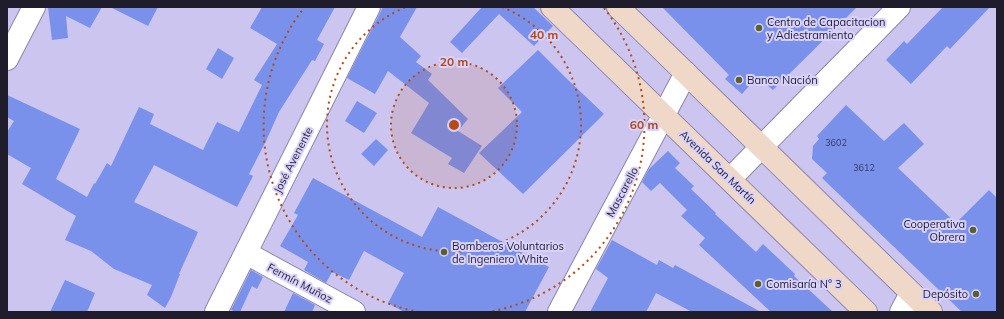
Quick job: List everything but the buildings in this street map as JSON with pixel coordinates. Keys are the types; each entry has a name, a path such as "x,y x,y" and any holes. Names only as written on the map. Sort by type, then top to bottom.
{"main road":[{"name":"Avenida San Martín","path":"552,7 664,114 866,312"},
{"path":"618,7 931,312"}],"street":[{"path":"7,59 34,7"},
{"name":"José Avenente","path":"216,312 369,7"},
{"path":"730,179 899,7"},
{"name":"Mascarello","path":"559,312 686,73"},
{"name":"Fermín Muñoz","path":"246,253 354,312"},
{"path":"901,312 912,293"}],"place":[{"name":"Centro de Capacitacion y Adiestramiento","path":"759,28"},
{"name":"Banco Nación","path":"739,80"},
{"name":"Cooperativa Obrera","path":"973,230"},
{"name":"Bomberos Voluntarios de Ingeniero White","path":"444,252"},
{"name":"Comisaría N° 3","path":"758,284"},
{"name":"Depósito","path":"976,294"}]}
